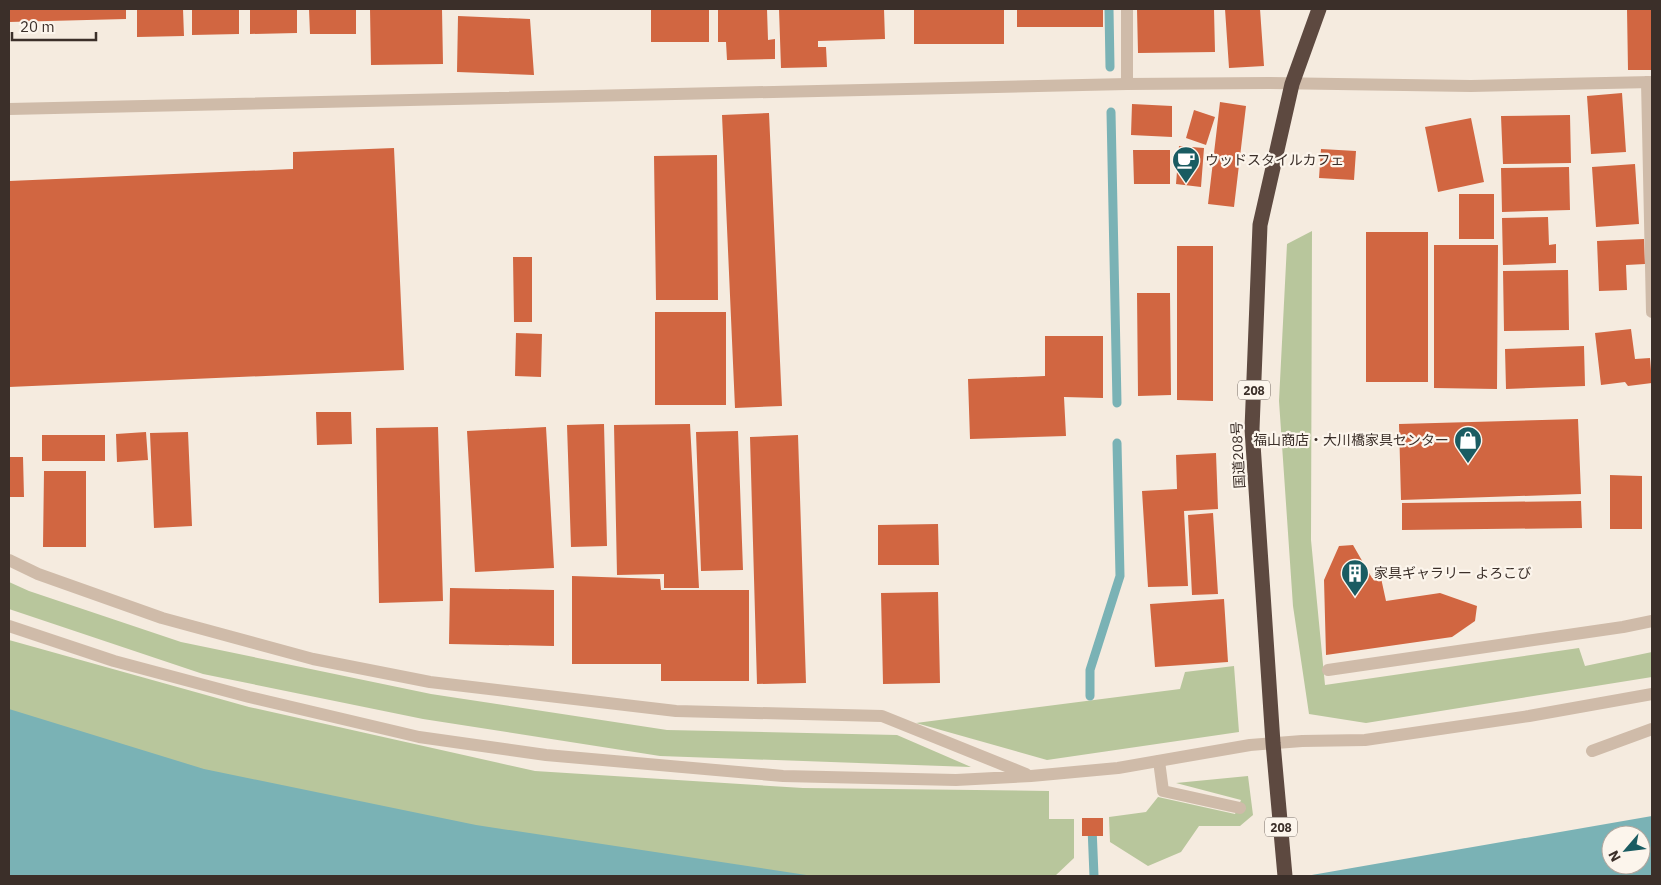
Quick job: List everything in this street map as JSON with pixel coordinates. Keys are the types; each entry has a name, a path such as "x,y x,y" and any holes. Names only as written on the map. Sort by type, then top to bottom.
{"highway":[{"name":"国道208号","path":"1285,876 1273,743 1252,429 1260,225 1292,84 1319,9"}],"street":[{"path":"1127,9 1127,84"},
{"path":"9,109 1127,84 1471,86 1650,82 1652,312"},
{"path":"9,560 38,574 162,618 313,659 430,682 676,711 882,716 1031,776"},
{"path":"1328,670 1652,621"},
{"path":"9,626 114,661 249,697 419,737 555,756 782,776 956,780 1031,776 1118,768 1250,745 1365,740 1529,716 1652,694"},
{"path":"1592,751 1652,729"},
{"path":"1159,761 1163,791 1240,808"}],"green space":[{"path":"1312,231 1311,540 1325,685 1579,648 1585,666 1652,652 1652,677 1366,723 1309,714 1293,606 1279,401 1287,244"},
{"path":"9,582 29,591 181,642 431,694 667,730 897,735 971,767 660,756 423,719 203,674 9,609"},
{"path":"9,640 249,707 535,771 803,788 1049,791 1049,819 1074,819 1074,858 1055,876 470,876 9,764"},
{"path":"1234,666 1239,732 1047,760 916,723 1180,689 1185,672"},
{"path":"1248,776 1253,815 1240,826 1199,826 1181,852 1148,866 1110,842 1109,817 1146,812 1158,797 1235,814 1241,800 1176,783"}],"water":[{"path":"9,709 204,769 476,825 813,876 9,876"},
{"path":"1652,816 1652,876 1306,876"}],"building":[{"path":"9,9 126,9 126,19 9,22"},
{"path":"137,9 183,9 184,36 137,37"},
{"path":"192,9 239,9 239,34 192,35"},
{"path":"250,9 297,9 297,33 250,34"},
{"path":"309,9 356,9 356,34 310,34"},
{"path":"370,9 442,9 443,64 371,65"},
{"path":"651,9 709,9 709,42 651,42"},
{"path":"718,9 767,9 768,40 775,39 775,59 727,60 726,42 718,42"},
{"path":"779,9 884,9 885,39 818,41 818,47 826,47 827,67 781,68"},
{"path":"914,9 1004,9 1004,44 914,44"},
{"path":"1017,9 1103,9 1103,27 1017,27"},
{"path":"1137,9 1214,9 1215,52 1138,53"},
{"path":"1225,9 1260,9 1264,66 1229,68"},
{"path":"1627,9 1652,9 1652,70 1628,70"},
{"path":"458,16 530,19 534,75 457,72"},
{"path":"1622,93 1626,152 1591,154 1587,96"},
{"path":"1220,102 1246,106 1234,207 1208,204"},
{"path":"1132,104 1172,106 1172,137 1131,135"},
{"path":"1194,110 1215,117 1206,145 1186,138"},
{"path":"769,113 782,406 735,408 722,115"},
{"path":"1570,115 1571,163 1503,164 1501,116"},
{"path":"1471,118 1484,182 1438,192 1425,127"},
{"path":"1179,146 1204,148 1201,187 1176,184"},
{"path":"394,148 404,370 9,387 9,181 293,169 293,152"},
{"path":"1321,149 1356,151 1354,180 1319,178"},
{"path":"1133,150 1170,150 1170,184 1134,184"},
{"path":"717,155 718,300 656,300 654,156"},
{"path":"1635,164 1639,224 1596,227 1592,167"},
{"path":"1569,167 1570,210 1502,212 1501,168"},
{"path":"1459,194 1494,194 1494,239 1459,239"},
{"path":"1548,217 1549,245 1556,244 1556,263 1503,265 1502,218"},
{"path":"1366,232 1428,232 1428,382 1366,382"},
{"path":"1644,239 1645,264 1626,265 1627,290 1599,291 1597,241"},
{"path":"1434,245 1498,245 1497,389 1434,388"},
{"path":"1177,246 1213,246 1213,401 1177,400"},
{"path":"513,257 532,257 532,322 514,322"},
{"path":"1568,270 1569,330 1504,331 1503,271"},
{"path":"1137,293 1170,293 1171,395 1138,396"},
{"path":"655,312 726,312 726,405 655,405"},
{"path":"1631,329 1635,359 1650,358 1652,383 1628,386 1625,382 1601,385 1595,333"},
{"path":"516,333 542,334 541,377 515,376"},
{"path":"1045,336 1103,336 1103,398 1064,397 1066,436 970,439 968,379 1045,376"},
{"path":"1584,346 1585,386 1506,389 1505,349"},
{"path":"316,412 351,412 352,444 317,445"},
{"path":"1578,419 1581,494 1401,500 1399,424"},
{"path":"604,424 607,546 571,547 567,425"},
{"path":"690,424 699,588 664,588 664,574 617,575 614,425"},
{"path":"438,427 443,601 379,603 376,428"},
{"path":"546,427 554,568 475,572 467,431"},
{"path":"738,431 743,570 701,571 696,432"},
{"path":"146,432 148,460 117,462 116,434"},
{"path":"188,432 192,526 154,528 150,433"},
{"path":"42,435 105,435 105,461 42,461"},
{"path":"798,435 806,683 757,684 750,437"},
{"path":"1216,453 1218,509 1184,511 1188,586 1148,587 1142,491 1177,489 1176,455"},
{"path":"9,457 23,457 24,497 9,497"},
{"path":"44,471 86,471 86,547 43,547"},
{"path":"1610,475 1642,476 1642,529 1610,529"},
{"path":"1581,501 1582,528 1402,530 1402,503"},
{"path":"1213,513 1218,594 1192,595 1188,515"},
{"path":"938,524 939,565 878,565 878,525"},
{"name":"家具ギャラリー よろこび","path":"1353,545 1372,578 1381,578 1386,601 1440,593 1477,606 1475,621 1452,637 1326,655 1324,580 1339,546"},
{"path":"572,576 660,579 661,590 749,590 749,681 661,681 661,664 572,664"},
{"path":"450,588 554,590 554,646 449,644"},
{"path":"938,592 940,683 883,684 881,593"},
{"path":"1224,599 1228,662 1155,667 1150,604"},
{"path":"1082,818 1103,818 1103,836 1082,836"}],"waterway":[{"path":"1109,9 1110,67"},
{"path":"1111,112 1117,403"},
{"path":"1090,696 1090,670 1120,576 1117,443"},
{"path":"1092,827 1094,876"}],"place":[{"name":"ウッドスタイルカフェ","path":"1186,184"},
{"name":"福山商店・大川橋家具センター","path":"1468,464"},
{"name":"家具ギャラリー よろこび","path":"1355,597"}]}
